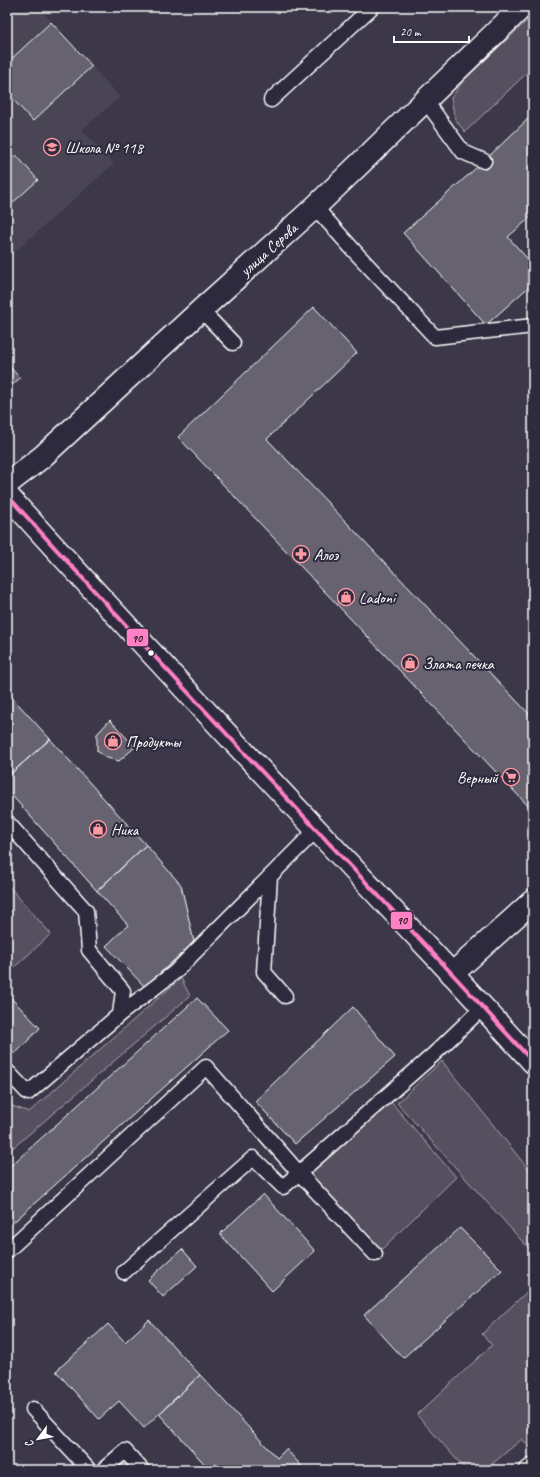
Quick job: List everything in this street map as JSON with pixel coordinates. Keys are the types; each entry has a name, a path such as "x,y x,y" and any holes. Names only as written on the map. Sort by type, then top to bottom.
{"street":[{"name":"улица Серова","path":"7,484 42,457 315,207 522,7"},
{"path":"7,495 147,650 430,950 533,1062"},
{"path":"452,974 533,900"}],"lane":[{"path":"271,100 372,7"},
{"path":"425,100 463,152 484,161"},
{"path":"315,207 435,337 533,326"},
{"path":"201,310 233,343"},
{"path":"7,822 86,911 89,950 123,991 120,1014"},
{"path":"7,1071 28,1092 120,1014 176,972 316,830"},
{"path":"270,876 264,972 285,996"},
{"path":"124,1272 252,1158 283,1187 433,1055 482,1008"},
{"path":"7,1251 206,1067 299,1173 375,1254"},
{"path":"33,1409 89,1470"},
{"path":"103,1470 125,1451 142,1470"}],"shaded area":[{"name":"Школа № 118","path":"7,7 38,7 120,97 82,130 114,164 7,259"},
{"path":"533,15 533,67 465,132 455,119 451,98 464,80"},
{"path":"7,884 51,934 7,974"},
{"path":"181,978 190,996 7,1153 7,1104 29,1112"},
{"path":"442,1061 533,1175 533,1253 397,1103"},
{"path":"391,1102 456,1177 380,1251 307,1174"},
{"path":"533,1286 533,1444 529,1447 522,1439 485,1470 466,1470 417,1415 492,1345 482,1334"}],"building":[{"path":"51,22 92,66 33,121 7,93 7,63"},
{"path":"530,117 533,120 533,215 508,237 533,265 533,283 486,325 403,233 484,161"},
{"path":"16,155 38,180 7,208 7,163"},
{"path":"314,307 357,353 267,439 533,718 533,811 178,437"},
{"path":"9,366 20,378 7,390 7,368"},
{"path":"7,692 50,739 7,777"},
{"name":"Продукты","path":"110,720 135,747 119,761 107,758 97,751 97,734"},
{"path":"50,739 146,845 97,891 7,790 7,777"},
{"path":"146,845 181,885 194,942 145,987 106,946 128,925 97,891"},
{"path":"7,994 40,1028 15,1054 7,1046"},
{"path":"197,998 228,1030 7,1228 7,1169"},
{"path":"353,1007 395,1057 295,1144 255,1101"},
{"path":"263,1194 315,1251 272,1291 220,1234"},
{"path":"460,1228 502,1270 403,1358 364,1315"},
{"path":"182,1249 197,1266 163,1297 148,1280"},
{"path":"149,1320 200,1375 144,1428 119,1401 99,1419 56,1371 108,1324 125,1342"},
{"path":"200,1375 277,1458 286,1449 305,1470 210,1470 159,1414"}],"transit line":[{"name":"90","path":"7,495 163,666 533,1062"}],"place":[{"name":"Школа № 118","path":"52,147"},
{"name":"Алоэ","path":"301,554"},
{"name":"Ladoni","path":"346,597"},
{"name":"Злата печка","path":"410,663"},
{"name":"Продукты","path":"113,741"},
{"name":"Верный","path":"511,777"},
{"name":"Ника","path":"98,829"}]}
